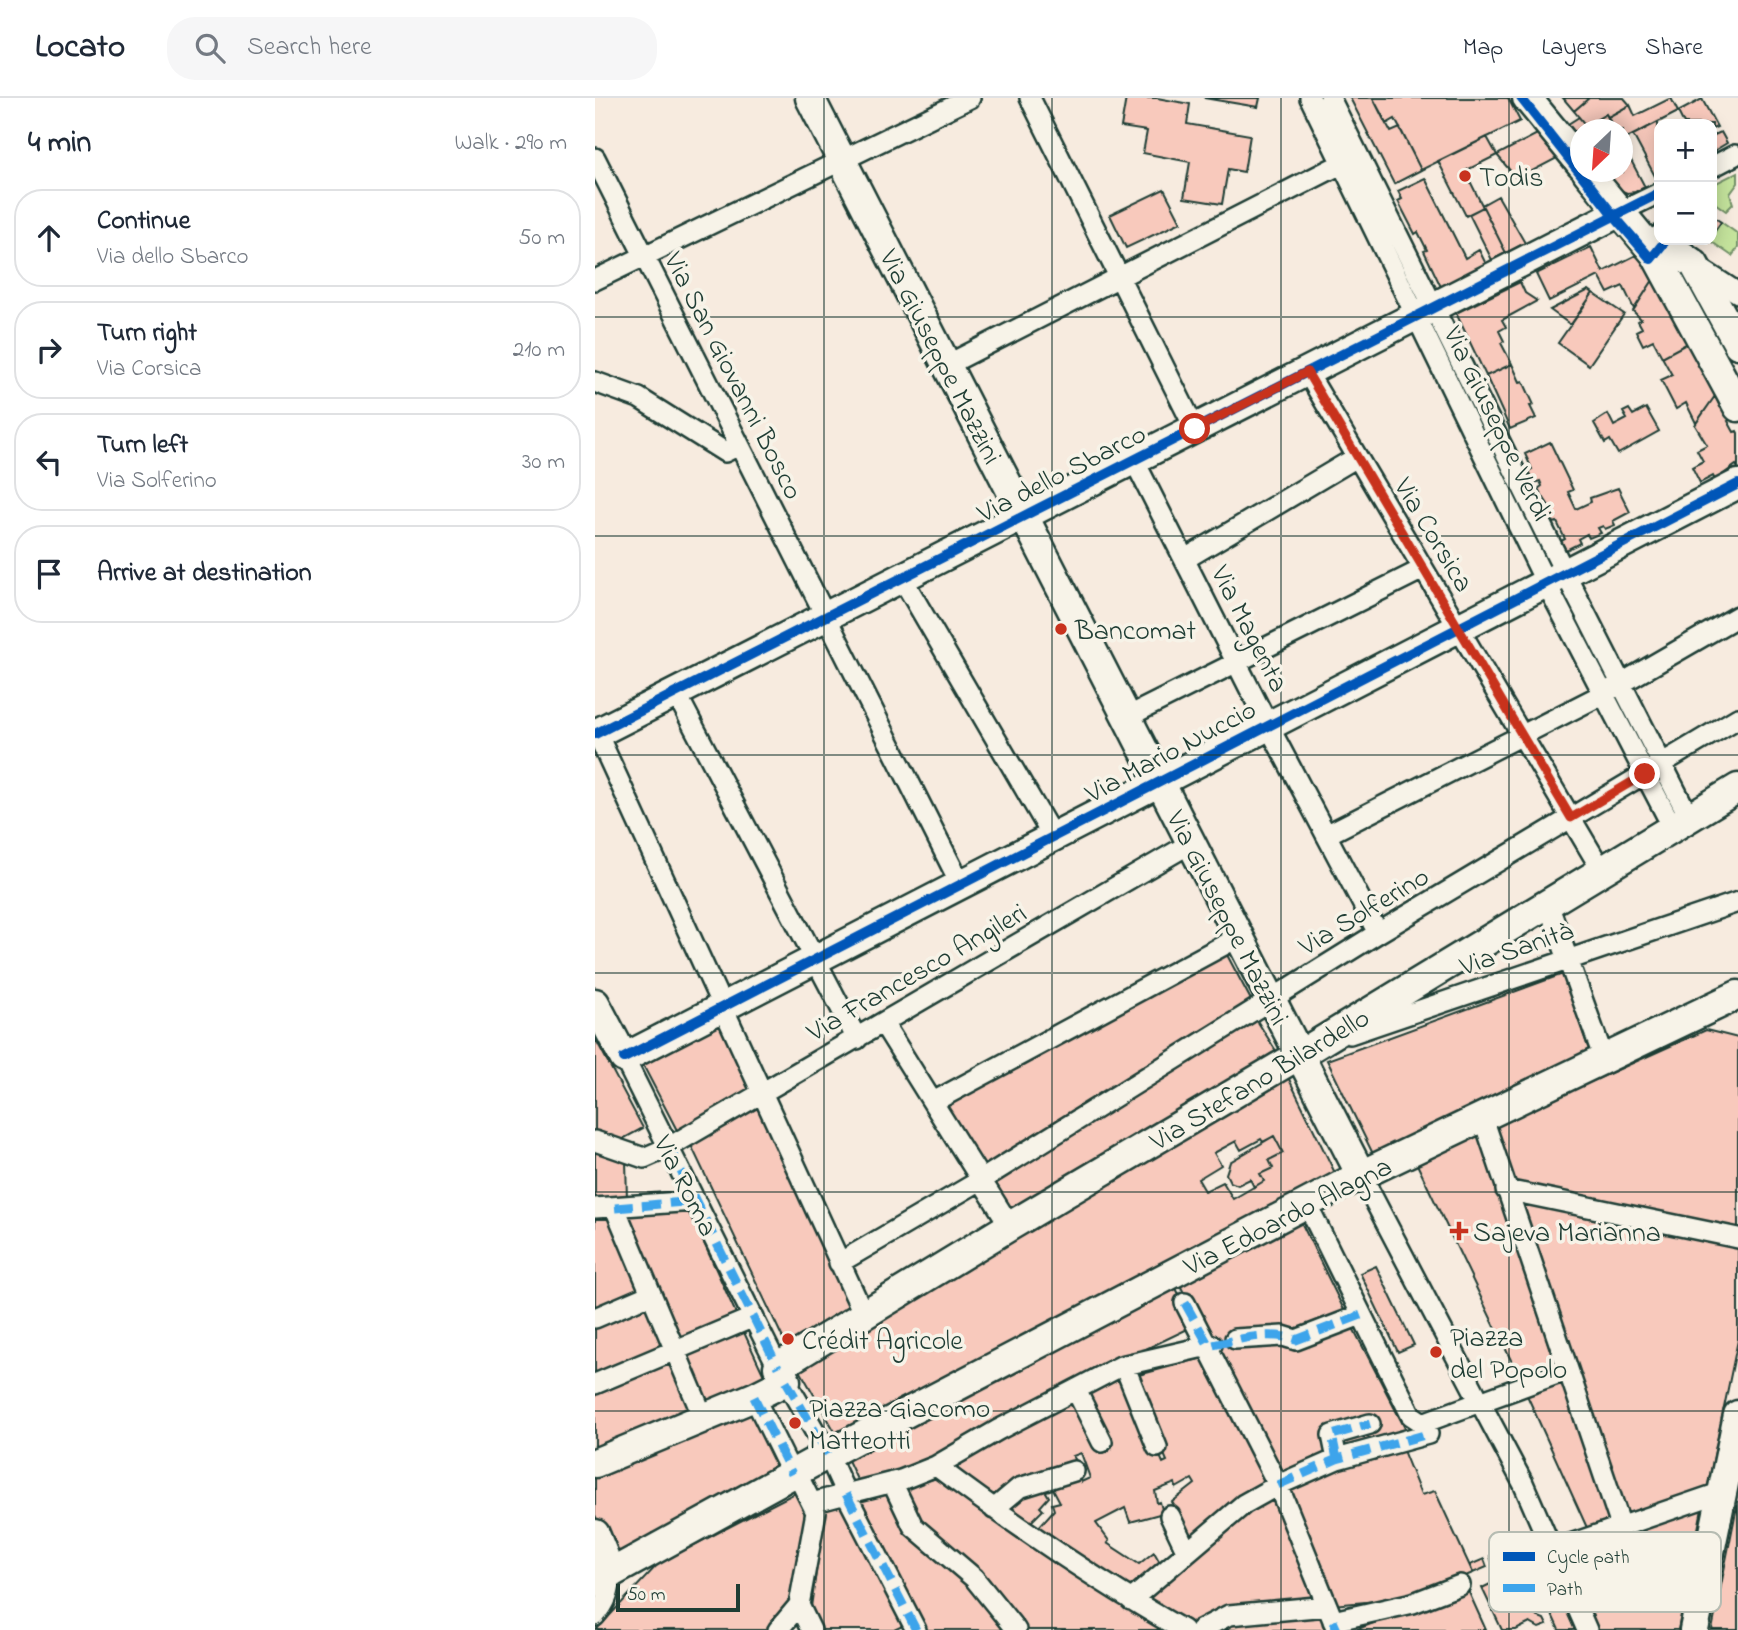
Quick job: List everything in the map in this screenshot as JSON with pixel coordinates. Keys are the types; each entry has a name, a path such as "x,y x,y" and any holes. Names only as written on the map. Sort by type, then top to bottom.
{"main road":[{"name":"Via Giuseppe Mazzini","path":"810,98 1271,999 1306,1051 1361,1175"},
{"path":"1527,98 1570,152"},
{"path":"1595,182 1655,254 1738,407"},
{"name":"Via dello Sbarco","path":"596,734 1620,212"},
{"path":"1620,212 1654,235"},
{"path":"1668,245 1694,264 1738,344"},
{"name":"Via Mario Nuccio","path":"624,1058 1738,484"},
{"name":"Via Stefano Bilardello","path":"595,1463 754,1397 864,1315 1306,1051 1738,788"},
{"name":"Via Edoardo Alagna","path":"603,1578 836,1450 1361,1175 1738,995"},
{"name":"Via Roma","path":"595,1003 624,1058"},
{"path":"1714,1532 1738,1415"},
{"path":"595,1534 603,1578"},
{"path":"1694,1630 1698,1612"}],"street":[{"path":"595,280 970,98"},
{"path":"1030,98 1195,429"},
{"name":"Via Giuseppe Verdi","path":"1310,98 1341,164 1425,312"},
{"name":"Via Giuseppe Verdi","path":"1331,98 1425,312 1555,578"},
{"path":"1717,164 1735,155"},
{"name":"Via San Giovanni Bosco","path":"595,158 961,884"},
{"path":"947,365 1341,164"},
{"name":"Via dello Sbarco","path":"1620,212 1654,195"},
{"path":"1694,264 1738,293"},
{"name":"Via Corsica","path":"1307,372 1601,869"},
{"path":"595,382 639,398 725,452 739,445"},
{"path":"1185,559 1357,457"},
{"name":"Via Magenta","path":"1134,460 1268,725 1378,933"},
{"path":"1127,718 1423,569"},
{"path":"902,578 1053,837"},
{"path":"1555,578 1621,684 1653,769"},
{"path":"1555,578 1603,694 1653,769 1681,822"},
{"path":"1326,835 1603,694 1738,616"},
{"path":"677,692 857,1038"},
{"name":"Via Solferino","path":"839,1263 981,1180 1378,933 1738,718"},
{"path":"596,734 864,1315"},
{"name":"Via Francesco Angileri","path":"595,1141 644,1158 669,1147 1191,843"},
{"name":"Via Sanità","path":"1306,1051 1738,902"},
{"path":"1548,904 1604,1059"},
{"path":"933,1102 1239,937"},
{"path":"883,1023 1010,1226"},
{"name":"Via Roma","path":"624,1058 695,1201 747,1320 782,1374"},
{"path":"1483,1118 1621,1526"},
{"path":"1361,1175 1523,1483 1545,1532"},
{"path":"1506,1190 1738,1238"},
{"path":"695,1201 605,1208 651,1294 703,1417"},
{"path":"1307,1204 1355,1318 1411,1415 1423,1423 1568,1370"},
{"path":"595,1318 651,1294"},
{"path":"1185,1303 1210,1346 1278,1485 1332,1619"},
{"path":"1235,1339 1283,1336 1296,1340 1355,1318"},
{"path":"595,1384 747,1320"},
{"path":"814,1508 851,1493 936,1466 998,1430 1123,1365 1210,1346"},
{"path":"1123,1365 1157,1447"},
{"path":"782,1374 836,1450 851,1493 916,1630"},
{"path":"1076,1390 1102,1443"},
{"path":"754,1397 792,1474 814,1508 799,1605 778,1630"},
{"path":"1337,1459 1332,1435 1370,1424"},
{"path":"1131,1600 1244,1504 1278,1485 1337,1459 1428,1434"},
{"path":"936,1466 994,1509 1131,1600 1183,1630"},
{"path":"994,1509 1019,1488 1074,1471"},
{"path":"892,1482 913,1526 974,1578 1016,1630"},
{"path":"1604,1532 1722,1492"},
{"path":"1170,1516 1187,1552"},
{"path":"595,1616 605,1604 610,1592 603,1578"},
{"path":"1200,1630 1229,1615 1332,1619 1413,1604 1460,1585"},
{"path":"799,1605 811,1630"},
{"path":"1579,1612 1587,1630"}],"green space":[{"path":"1738,172 1738,183 1730,194 1733,204 1726,211 1717,205 1717,182"},
{"path":"1721,222 1738,234 1738,248 1732,256 1716,245 1717,228"}],"building":[{"path":"1126,98 1157,98 1190,104 1187,124 1250,135 1244,172 1228,169 1222,204 1184,198 1190,162 1143,153 1147,131 1121,127"},
{"path":"1204,98 1260,98 1258,107"},
{"path":"1350,98 1373,98 1391,132 1400,128 1421,170 1394,184"},
{"path":"1373,98 1508,98 1520,121 1421,170 1395,119 1386,124"},
{"path":"1563,98 1589,98 1574,111"},
{"path":"1589,98 1624,98 1630,105 1608,117 1606,114 1598,119 1580,119 1574,111"},
{"path":"1671,98 1678,112 1664,119 1654,119 1654,124 1633,135 1633,119 1608,117 1630,105 1635,116"},
{"path":"1702,99 1713,119 1682,119 1678,112"},
{"path":"1654,124 1654,174 1633,135"},
{"path":"1543,131 1561,156 1517,179 1497,155"},
{"path":"1721,132 1727,143 1717,149 1717,134"},
{"path":"1487,137 1497,155 1465,171 1483,207 1466,216 1438,161"},
{"path":"1633,164 1645,187 1627,193 1612,182 1633,182"},
{"path":"1425,178 1465,258 1479,250 1486,264 1441,287 1418,232 1415,234 1398,201 1402,199 1398,191"},
{"path":"1164,189 1181,222 1126,248 1110,215"},
{"path":"1498,196 1525,243 1506,253 1482,205"},
{"path":"1483,207 1506,253 1492,260 1469,214"},
{"path":"1591,247 1603,272 1640,253 1653,280 1634,309 1623,286 1608,293 1599,276 1549,301 1536,274"},
{"path":"1653,280 1688,343 1662,357 1653,340 1643,345 1636,331 1642,328 1638,321 1641,319 1633,311"},
{"path":"1520,282 1525,293 1537,301 1502,320 1506,327 1499,331 1504,341 1501,343 1512,364 1486,376 1456,313"},
{"path":"1589,290 1593,293 1571,325 1550,310"},
{"path":"1593,293 1624,314 1589,365 1558,343"},
{"path":"1688,343 1715,396 1696,423 1686,403 1676,409 1661,380 1672,375 1662,357"},
{"path":"1512,364 1534,405 1530,406 1536,418 1510,429 1486,376"},
{"path":"1715,396 1731,420 1728,421 1734,432 1738,433 1738,468 1736,465 1715,480 1713,476 1700,483 1692,467 1703,461 1697,450 1707,445 1695,425"},
{"path":"1646,408 1659,431 1618,454 1610,440 1605,443 1594,423 1608,414 1614,426 1627,419 1623,412 1629,409 1633,415"},
{"path":"1550,442 1573,490 1568,492 1576,509 1591,502 1590,498 1618,488 1630,512 1613,521 1615,525 1605,529 1603,526 1598,528 1601,533 1589,538 1587,534 1578,539 1580,543 1566,550 1561,541 1565,539 1538,489 1542,486 1540,481 1534,483 1528,471 1532,469 1525,454"},
{"path":"1226,953 1251,1000 981,1171 942,1107"},
{"path":"1563,974 1589,1050 1374,1156 1327,1060"},
{"path":"1256,1019 1278,1054 1009,1216 988,1181"},
{"path":"723,1023 754,1092 680,1136 643,1065"},
{"path":"1706,1030 1738,1038 1738,1232 1513,1183 1491,1127"},
{"path":"595,1038 643,1128 621,1140 595,1131"},
{"path":"1285,1071 1337,1177 838,1437 797,1365","holes":["1274,1136 1283,1153 1269,1160 1273,1168 1260,1174 1264,1181 1233,1199 1223,1182 1205,1191 1198,1179 1221,1165 1214,1153 1236,1141 1241,1150 1261,1139 1263,1142"]},
{"path":"761,1101 853,1314 789,1351 690,1143"},
{"path":"1478,1132 1556,1367 1521,1381 1414,1158"},
{"path":"1274,1136 1283,1153 1269,1160 1273,1168 1260,1174 1264,1181 1254,1187 1250,1179 1238,1185 1230,1182 1226,1174 1230,1162"},
{"path":"595,1150 626,1160 627,1200 595,1201"},
{"path":"1519,1202 1738,1248 1738,1340 1707,1490 1625,1517"},
{"path":"689,1210 738,1318 679,1343 623,1214"},
{"path":"595,1213 611,1213 644,1290 595,1311"},
{"path":"1300,1220 1348,1318 1289,1331 1351,1324 1409,1436 1341,1454 1337,1437 1335,1455 1278,1481 1179,1283"},
{"path":"1376,1266 1414,1345 1398,1352 1360,1273"},
{"path":"1175,1286 1194,1326 1079,1381 925,1464 859,1484 846,1456"},
{"path":"648,1301 669,1349 595,1380 595,1323"},
{"path":"742,1328 766,1380 705,1405 684,1354"},
{"path":"1210,1356 1274,1485 1189,1546 1171,1510 1175,1507 1172,1502 1195,1484 1192,1479 1176,1488 1175,1483 1155,1491 1157,1503 1160,1502 1163,1513 1130,1522 1125,1508 1096,1523 1109,1541 1107,1543 1139,1564 1154,1552 1162,1566 1135,1592 1037,1529 1054,1510 1052,1504 1060,1502 1051,1485 1079,1475 1081,1482 1090,1478 1081,1453 1073,1456 1079,1465 992,1499 955,1473 956,1464 1077,1398 1100,1448 1111,1446 1103,1436 1083,1395 1124,1373 1163,1463 1167,1461 1131,1377"},
{"path":"673,1359 695,1413 595,1453 595,1390"},
{"path":"1561,1379 1610,1523 1588,1530 1526,1393"},
{"path":"753,1410 782,1467 615,1563 595,1515 595,1475"},
{"path":"1402,1448 1421,1495 1435,1491 1473,1573 1411,1598 1332,1605 1284,1488 1338,1464"},
{"path":"942,1477 1174,1630 1022,1630 918,1526 900,1487"},
{"path":"1043,1487 1049,1497 1040,1507 1043,1510 1029,1524 1004,1507 1017,1496"},
{"path":"890,1490 1006,1630 920,1630 854,1501"},
{"path":"797,1492 805,1515 793,1602 767,1630 596,1630 659,1563"},
{"path":"1276,1492 1321,1603 1190,1629 1140,1599 1245,1510"},
{"path":"1738,1501 1738,1630 1712,1630 1716,1612 1721,1612 1721,1585"},
{"path":"843,1503 907,1624 894,1630 819,1630 810,1614 825,1509"},
{"path":"1703,1504 1697,1532 1626,1532"},
{"path":"1484,1559 1487,1567 1473,1573 1470,1565"},
{"path":"1489,1585 1489,1603 1482,1588"},
{"path":"1467,1588 1486,1630 1355,1630"},
{"path":"1323,1609 1331,1630 1207,1630 1229,1620"},
{"path":"1493,1612 1534,1612 1547,1625 1539,1628 1530,1623 1516,1630 1502,1630"},
{"path":"1551,1612 1567,1612 1575,1630 1559,1630"},
{"path":"1590,1612 1682,1612 1678,1630 1598,1630"}],"marked path":[{"path":"669,1147 778,1367"},
{"path":"615,1208 695,1201"},
{"path":"1185,1303 1209,1346 1264,1336 1296,1340 1361,1315"},
{"path":"786,1381 828,1454"},
{"path":"754,1397 792,1474"},
{"path":"1337,1459 1332,1435 1370,1424"},
{"path":"1278,1485 1337,1459 1428,1434"},
{"path":"846,1494 916,1630"},
{"path":"1333,1621 1337,1630"}],"cycle path":[{"path":"1521,98 1651,259 1662,245"},
{"path":"595,734 1654,196"},
{"path":"624,1058 1738,484"}],"place":[{"name":"Todis","path":"1465,176"},
{"name":"Bancomat","path":"1061,629"},
{"name":"Sajeva Marianna","path":"1459,1231"},
{"name":"Crédit Agricole","path":"788,1339"},
{"name":"Piazza del Popolo","path":"1436,1352"},
{"name":"Piazza Giacomo Matteotti","path":"795,1423"}],"route":[{"path":"1195,429 1307,372 1571,818 1645,774"}]}
